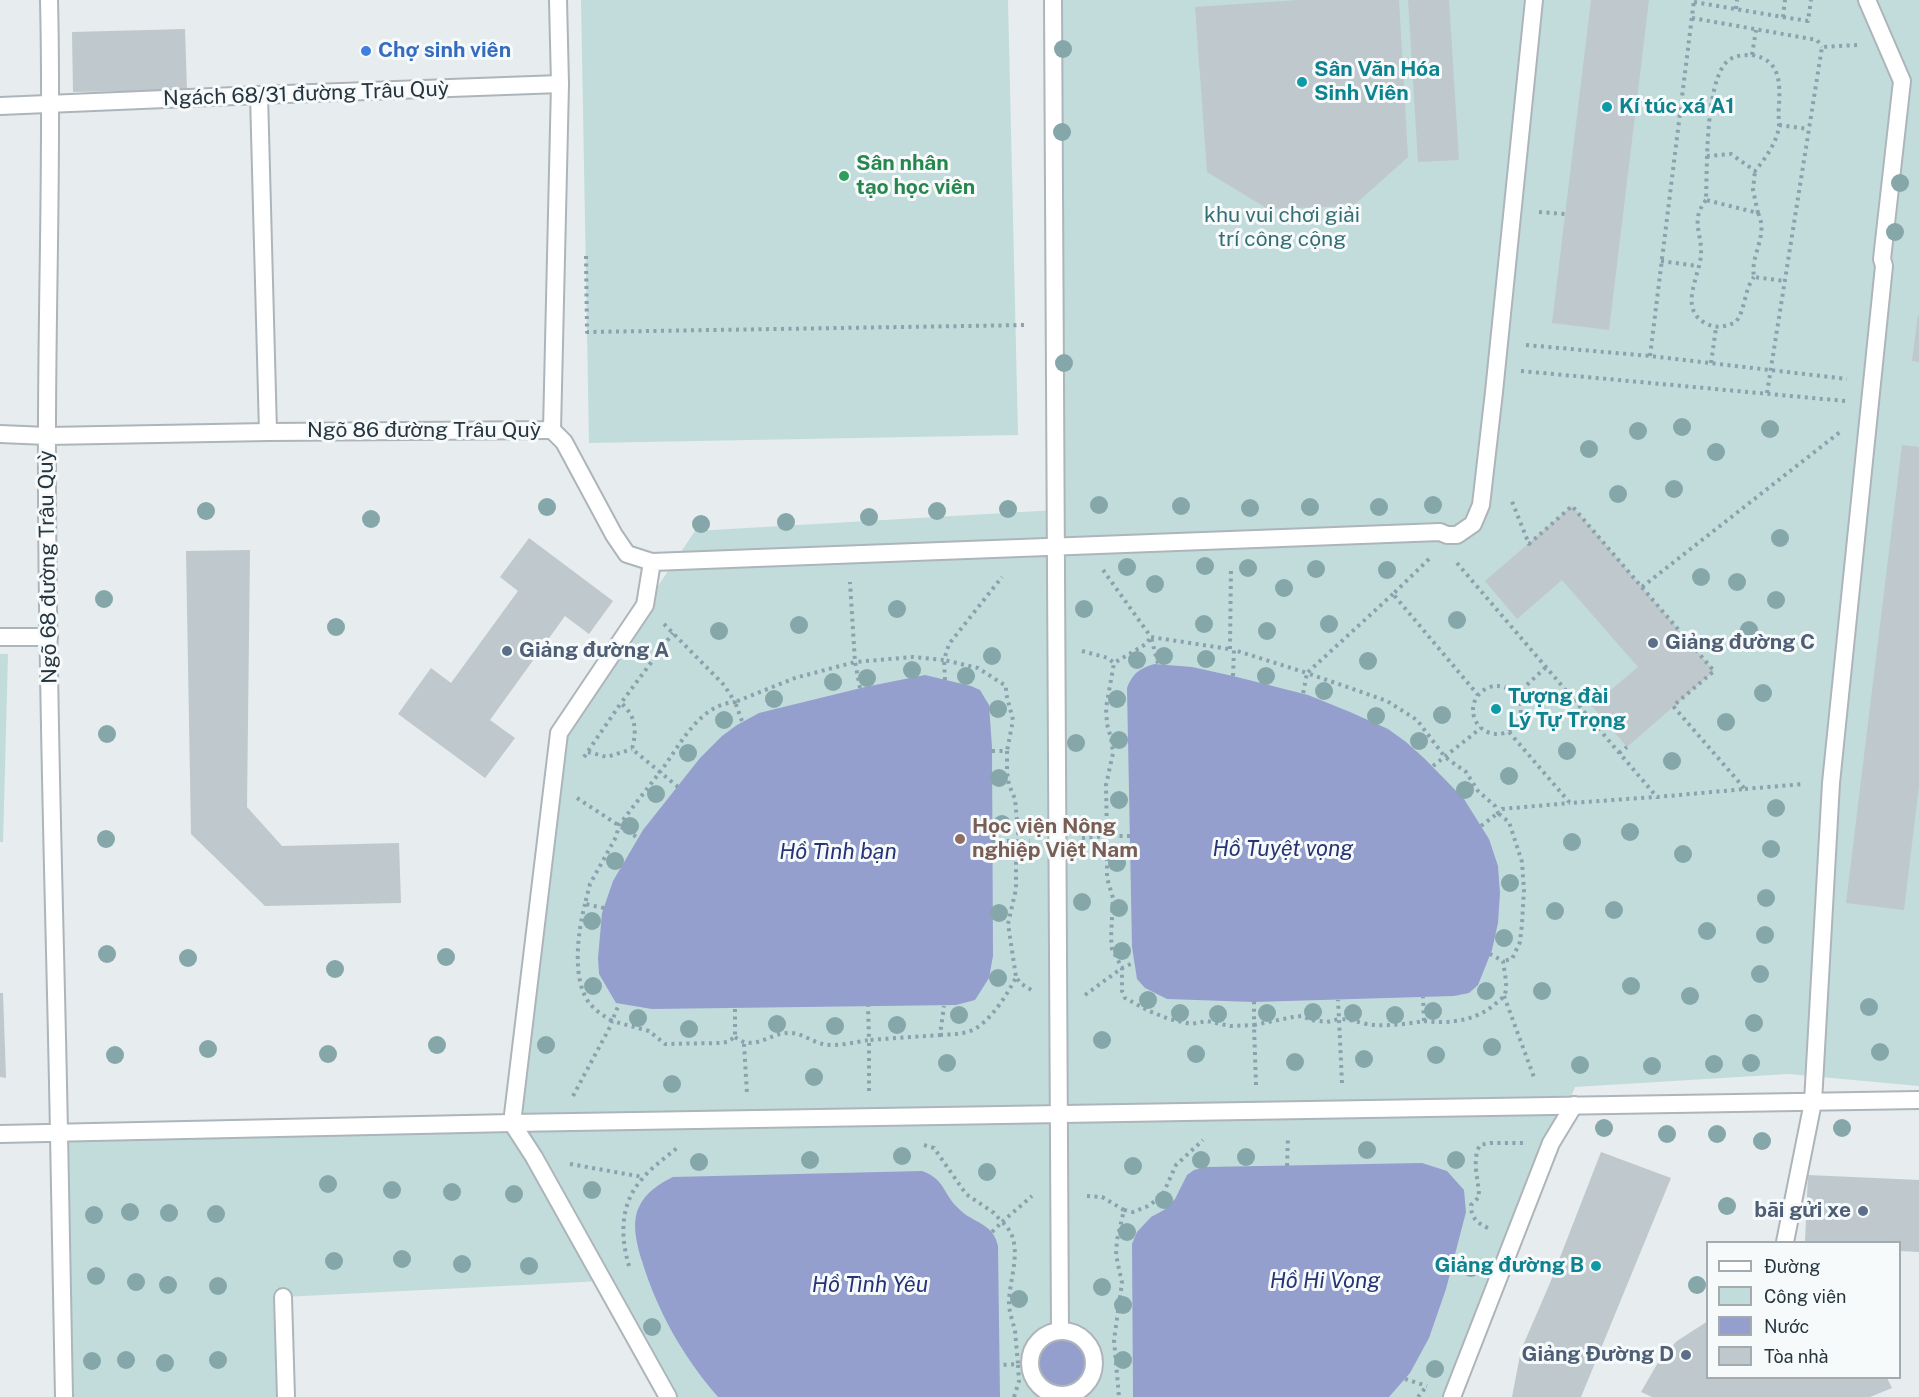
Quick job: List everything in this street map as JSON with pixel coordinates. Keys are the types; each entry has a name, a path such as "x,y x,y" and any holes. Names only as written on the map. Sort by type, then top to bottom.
{"street":[{"name":"Ngõ 68 đường Trâu Quỳ","path":"49,0 51,105 47,436 49,638 64,1397"},
{"name":"Ngõ 86 đường Trâu Quỳ","path":"47,436 552,430 560,84 558,0"},
{"path":"1053,0 1060,1331"},
{"path":"552,430 564,442 614,535 627,554 652,562 1440,532 1457,535 1473,524 1481,505 1534,0"},
{"path":"1785,1241 1813,1102 1832,783 1884,266 1882,259 1902,81 1867,0"},
{"name":"Ngách 68/31 đường Trâu Quỳ","path":"0,106 560,84"},
{"path":"259,95 268,432"},
{"path":"0,434 47,436"},
{"path":"652,562 645,605 560,733 512,1123 534,1157 668,1397"},
{"path":"0,637 49,638"},
{"path":"0,1134 560,1122 1919,1100"},
{"path":"1452,1397 1551,1143 1574,1106"},
{"path":"283,1297 286,1397"},
{"path":"1060,1331 1073,1332 1084,1339 1091,1349 1095,1362 1086,1386 1075,1393 1063,1396 1050,1393 1040,1387 1033,1376 1030,1364 1032,1352 1038,1341 1049,1334 1060,1331"}],"path":[{"path":"1736,9 1737,0"},
{"path":"1783,17 1785,0"},
{"path":"1650,356 1694,1 1808,21 1811,0"},
{"path":"1692,18 1817,39 1822,47 1767,393"},
{"path":"1752,56 1756,30"},
{"path":"1822,47 1885,44"},
{"path":"1752,56 1767,59 1777,72 1779,125 1772,146 1755,171 1753,190 1762,221 1762,233 1753,263 1754,277 1749,283 1744,307 1736,322 1716,328 1703,323 1693,310 1692,292 1701,253 1697,220 1706,200 1708,117 1725,63 1733,57 1752,56"},
{"path":"1779,125 1808,129"},
{"path":"1707,156 1731,154 1755,171"},
{"path":"1706,200 1758,213"},
{"path":"586,249 587,332 1055,325"},
{"path":"1661,261 1698,266"},
{"path":"1754,277 1785,281"},
{"path":"1712,363 1716,328"},
{"path":"1499,343 1650,356 1853,379"},
{"path":"1496,369 1851,402"},
{"path":"1642,587 1840,432"},
{"path":"1481,826 1502,809 1745,789 1673,706 1714,671 1572,506 1529,544 1509,495"},
{"path":"1440,532 1447,550 1657,797"},
{"path":"1232,540 1233,676"},
{"path":"1085,546 1151,637 1158,664"},
{"path":"945,680 944,660 949,644 1024,548"},
{"path":"1303,694 1307,672 1440,550 1447,550"},
{"path":"848,554 855,662 860,688"},
{"path":"1393,594 1478,695"},
{"path":"645,605 724,685 735,702 742,722"},
{"path":"583,760 621,703 674,633"},
{"path":"1151,637 1232,650 1307,672 1370,694 1401,709 1417,720 1445,756 1466,772 1478,791 1495,806 1513,830 1522,862 1524,890 1520,942 1512,959 1503,961 1490,954"},
{"path":"1057,651 1080,651 1108,658 1114,663 1146,644 1151,637"},
{"path":"913,657 944,660 978,668 1006,686 1013,720 1007,751 1007,772 1015,799 1019,842 1016,888 1008,924 1016,977 1011,988 986,1021 971,1031 830,1045 793,1033 744,1044 735,1037 721,1043 665,1044 649,1031 612,1021 598,1012 588,1002 581,986 579,972 578,951 590,884 616,837 619,825 694,724 722,704 735,702 795,678 855,662 913,657"},
{"path":"1516,695 1546,667"},
{"path":"1494,686 1506,687 1516,695 1521,706 1521,718 1514,729 1497,735 1485,732 1476,723 1473,711 1478,695 1488,687 1494,686"},
{"path":"621,703 630,711 635,726 632,749"},
{"path":"1432,766 1481,728"},
{"path":"1509,732 1570,803"},
{"path":"1619,753 1627,747"},
{"path":"632,749 678,787"},
{"path":"588,752 607,757 632,749"},
{"path":"992,751 1007,751"},
{"path":"576,797 638,838"},
{"path":"1130,836 1107,836 1107,878 1113,898 1112,949 1122,968 1122,991 1125,998 1169,1019 1191,1024 1207,1021 1230,1026 1254,1025 1302,1016 1311,1020 1328,1022 1348,1019 1368,1024 1390,1025 1463,1020 1477,1016 1504,996 1506,988 1503,961"},
{"path":"585,904 604,908"},
{"path":"1059,1013 1122,968 1135,962"},
{"path":"1016,977 1030,990 1041,994 1059,994"},
{"path":"1504,996 1537,1085"},
{"path":"1423,997 1424,1021"},
{"path":"1338,1000 1342,1090"},
{"path":"992,1232 1033,1194 1102,1197 1124,1210 1133,1212 1148,1206 1162,1196 1176,1165 1234,1111 1257,1093 1254,1002"},
{"path":"560,1122 620,1004"},
{"path":"868,1006 869,1097"},
{"path":"940,1035 944,1006"},
{"path":"735,1008 735,1037"},
{"path":"744,1044 748,1101"},
{"path":"914,1142 934,1149 966,1194 994,1213 1007,1226 1012,1237 1015,1254 1009,1306 1015,1330 1019,1381 1014,1397"},
{"path":"1513,1240 1483,1226 1472,1218 1471,1205 1479,1197 1476,1152 1480,1145 1490,1143 1551,1143"},
{"path":"630,1273 623,1235 625,1208 643,1178 678,1147"},
{"path":"534,1157 643,1178"},
{"path":"1119,1397 1114,1340 1122,1283 1116,1255 1124,1210"},
{"path":"1000,1365 1018,1364"},
{"path":"1418,1397 1426,1386"}],"green space":[{"path":"581,0 1008,0 1018,435 589,443"},
{"name":"Học viện Nông nghiệp Việt Nam","path":"1053,0 1919,0 1919,1086 1788,1074 1575,1087 1452,1397 668,1397 603,1281 283,1297 286,1397 56,1397 55,1136 511,1121 559,733 695,531 1056,510"},
{"path":"0,654 8,654 3,842 0,842"}],"water":[{"name":"Hồ Tuyệt vọng","path":"1154,664 1192,667 1308,695 1388,729 1425,759 1464,799 1489,839 1498,866 1500,893 1498,923 1492,950 1478,985 1469,993 1454,996 1254,1002 1167,999 1145,988 1137,979 1132,947 1127,688 1137,672"},
{"name":"Hồ Tình bạn","path":"925,675 980,690 989,705 992,747 993,956 989,978 975,1000 956,1005 652,1009 616,1003 599,974 602,913 613,881 643,830 700,758 722,736 759,713"},
{"name":"Hồ Hi Vọng","path":"1422,1163 1447,1171 1464,1190 1466,1212 1446,1289 1429,1338 1410,1373 1389,1397 1133,1397 1132,1244 1137,1232 1151,1217 1164,1210 1175,1199 1187,1175 1194,1170 1207,1167"},
{"name":"Hồ Tình Yêu","path":"922,1171 930,1174 940,1183 958,1208 992,1232 998,1246 1000,1397 718,1397 683,1350 648,1280 638,1248 635,1227 637,1213 645,1197 658,1185 673,1177"},
{"path":"1058,1336 1068,1336 1078,1340 1086,1348 1090,1363 1086,1378 1078,1386 1068,1390 1058,1390 1048,1386 1040,1378 1036,1368 1036,1358 1040,1348 1048,1340"}],"building":[{"name":"Sân Văn Hóa Sinh Viên","path":"1298,0 1399,0 1408,157 1353,206 1268,209 1207,172 1195,7"},
{"path":"1408,0 1449,0 1459,160 1418,162"},
{"name":"Kí túc xá A1","path":"1591,0 1649,0 1609,330 1552,323"},
{"path":"185,29 187,90 73,92 72,32"},
{"path":"1919,315 1919,362 1912,361"},
{"path":"1902,445 1919,447 1919,786 1904,910 1846,903"},
{"name":"Giảng đường C","path":"1572,506 1714,671 1627,747 1592,706 1638,667 1562,580 1517,619 1485,581"},
{"name":"Giảng đường A","path":"529,538 613,601 589,634 565,616 490,720 515,738 485,778 398,714 431,668 451,683 518,591 500,577"},
{"path":"250,550 247,807 282,846 399,843 401,903 265,906 191,834 186,551"},
{"path":"0,993 3,993 6,1078 0,1077"},
{"name":"Giảng đường B","path":"1601,1152 1671,1178 1581,1397 1512,1397 1521,1350"},
{"name":"bãi gửi xe","path":"1808,1175 1919,1180 1919,1252 1901,1251 1901,1241 1805,1241"},
{"name":"Giảng Đường D","path":"1706,1322 1706,1379 1888,1379 1892,1388 1870,1397 1652,1397 1641,1392 1660,1359 1677,1341"}],"place":[{"name":"Chợ sinh viên","path":"366,51"},
{"name":"Sân Văn Hóa Sinh Viên","path":"1302,82"},
{"name":"Kí túc xá A1","path":"1607,107"},
{"name":"Sân nhân tạo học viên","path":"844,176"},
{"name":"Giảng đường C","path":"1653,643"},
{"name":"Giảng đường A","path":"507,651"},
{"name":"Tượng đài Lý Tự Trọng","path":"1496,709"},
{"name":"Học viện Nông nghiệp Việt Nam","path":"960,839"},
{"name":"bãi gửi xe","path":"1863,1211"},
{"name":"Giảng đường B","path":"1596,1266"},
{"name":"Giảng Đường D","path":"1686,1355"}],"park label":[{"name":"khu vui chơi giải trí công cộng","path":"1282,228"}]}
